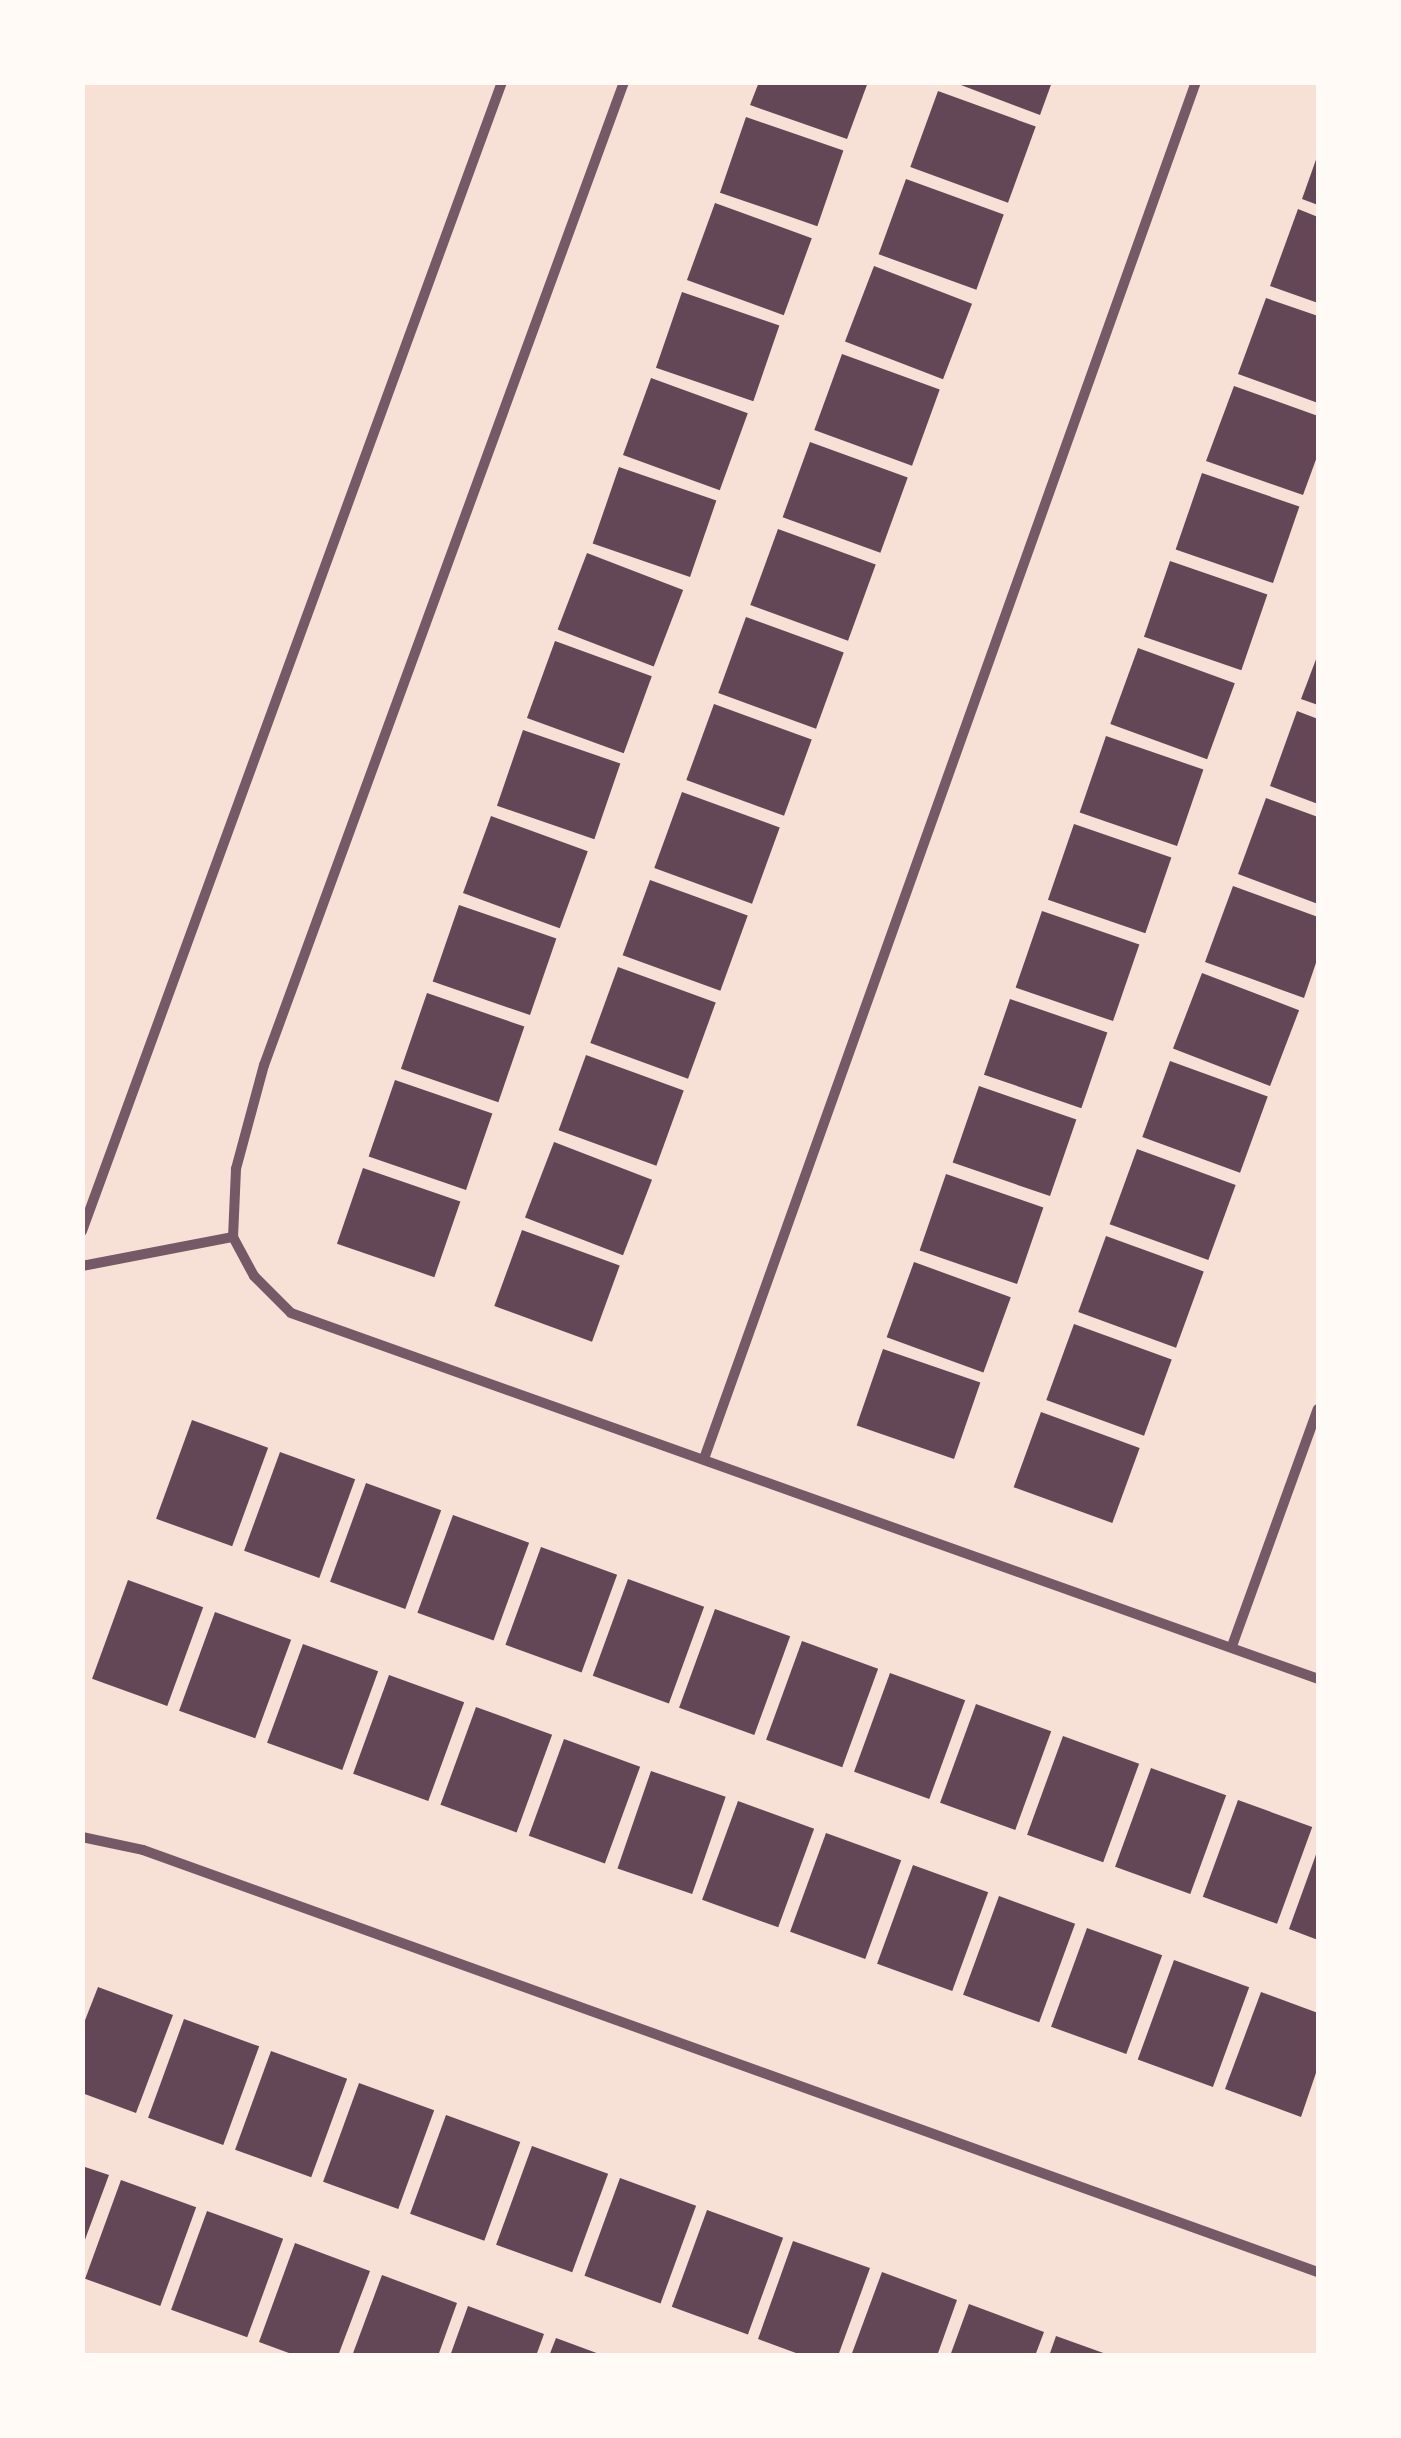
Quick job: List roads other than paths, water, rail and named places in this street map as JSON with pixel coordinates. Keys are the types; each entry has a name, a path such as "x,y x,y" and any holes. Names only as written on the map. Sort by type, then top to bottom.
{"street":[{"path":"82,1232 502,82"},
{"path":"624,82 264,1066 236,1170 233,1237 254,1276 291,1314 705,1456 1318,1679"},
{"path":"705,1456 1196,82"},
{"path":"82,1266 233,1237"},
{"path":"1232,1646 1318,1410"},
{"path":"82,1837 143,1850 1318,2272"}]}
